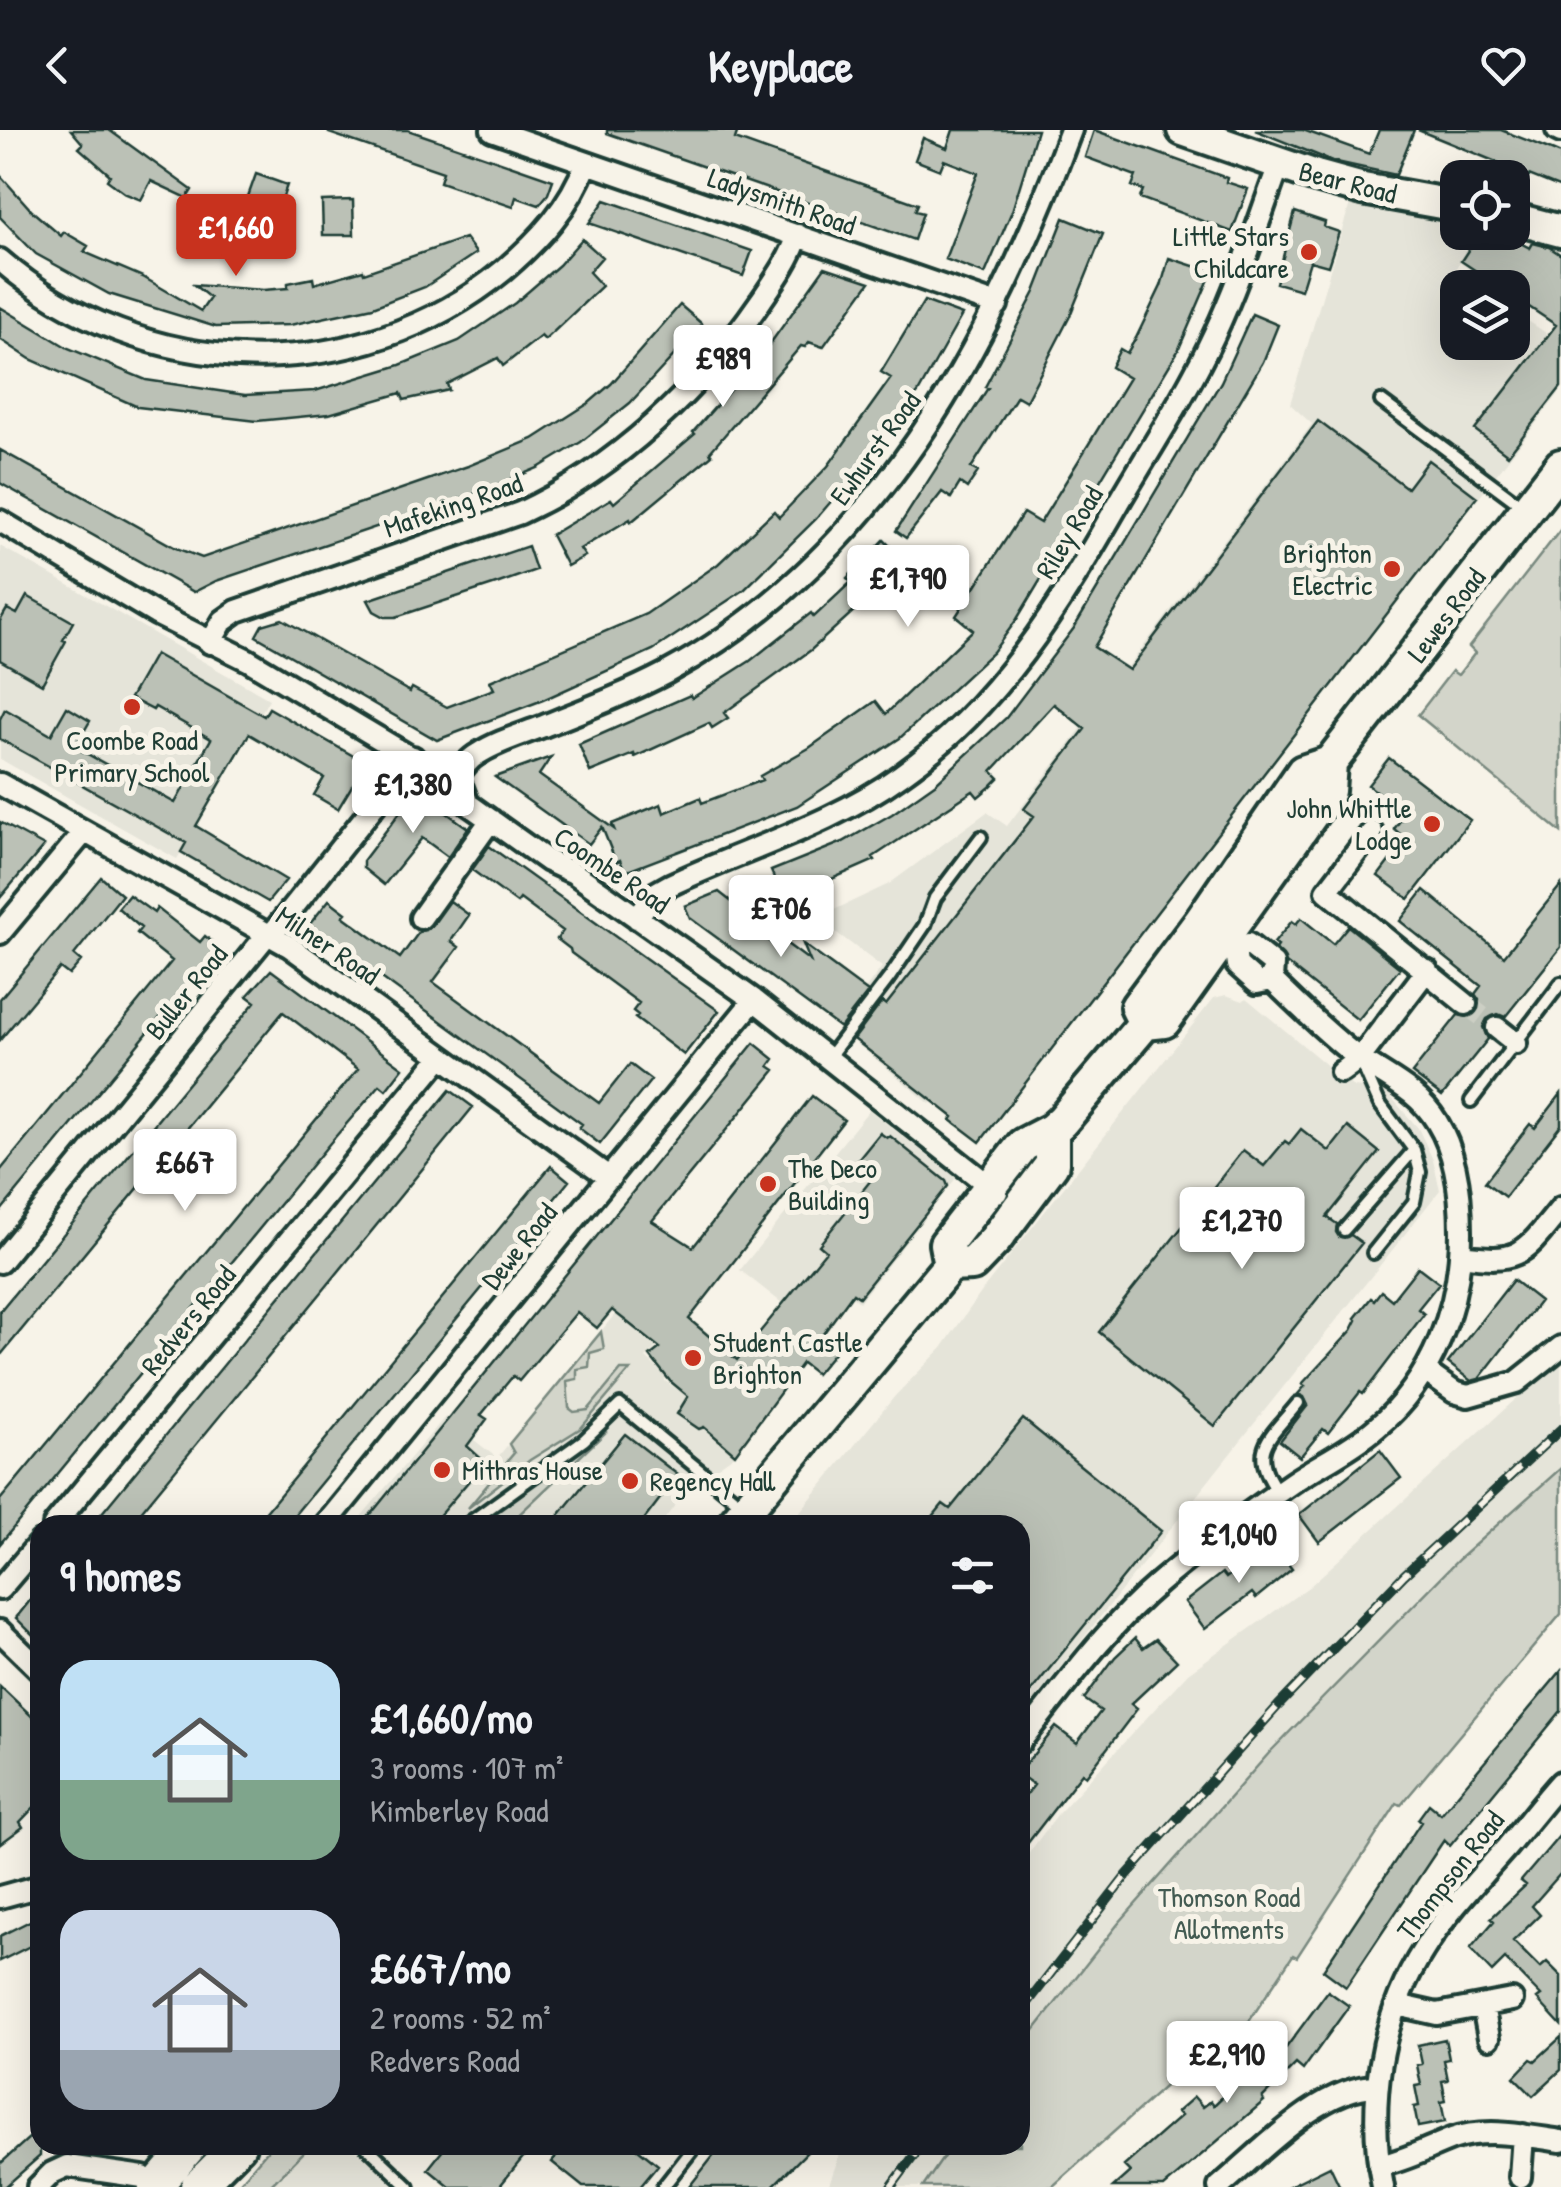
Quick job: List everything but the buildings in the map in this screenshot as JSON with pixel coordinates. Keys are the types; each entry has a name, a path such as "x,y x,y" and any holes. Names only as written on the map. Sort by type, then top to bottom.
{"main road":[{"name":"Lewes Road","path":"950,1265 946,1244 1022,1145 1052,1130 1145,1023 1164,1021 1220,937 1303,772 1330,763 1561,466"},
{"name":"Lewes Road","path":"741,1515 950,1265 972,1264 1020,1209 1052,1164 1052,1130"},
{"path":"154,2187 182,2155"},
{"path":"197,2187 229,2155"}],"street":[{"name":"Ladysmith Road","path":"492,130 997,305"},
{"name":"Ewhurst Road","path":"453,782 477,754 620,696 711,648 823,558 890,480 930,423 997,305 1037,221 1071,130"},
{"name":"Bear Road","path":"1183,130 1279,165 1363,189 1440,203"},
{"path":"0,260 69,308 149,342 248,357 338,350 421,322 492,279 556,219 586,163"},
{"name":"Riley Road","path":"637,918 654,894 670,885 804,830 872,794 942,742 993,694 1072,585 1214,337 1279,165"},
{"path":"1530,223 1561,231"},
{"name":"Mafeking Road","path":"210,643 223,621 237,611 520,513 594,470 638,436 723,349 778,277 798,235"},
{"name":"Coombe Road","path":"0,521 210,643 248,660 462,788 468,804 754,1000 1020,1209"},
{"name":"Buller Road","path":"0,1262 413,757"},
{"name":"Milner Road","path":"0,784 289,946 610,1178"},
{"path":"421,918 491,820"},
{"path":"0,933 84,832"},
{"path":"1372,832 1328,891 1466,1004"},
{"path":"1030,1730 1142,1597 1278,1492 1378,1427 1425,1371 1451,1308 1461,1255 1458,1179 1442,1131 1414,1094 1360,1058 1272,980 1258,982 1237,965 1220,937"},
{"path":"1341,1072 1360,1058 1427,970"},
{"name":"Dewe Road","path":"333,1515 754,1000"},
{"path":"1497,1028 1516,1042"},
{"name":"Redvers Road","path":"62,1515 441,1057"},
{"path":"1461,1255 1493,1260 1512,1257 1532,1244 1561,1208"},
{"path":"1425,1371 1465,1397 1517,1382 1561,1348"},
{"path":"0,1588 30,1554"},
{"path":"0,1631 30,1660"},
{"name":"Thompson Road","path":"1381,2177 1376,2086 1397,2005 1425,1947 1461,1898 1561,1782"},
{"path":"0,1897 30,1889"},
{"path":"1397,2005 1432,2014 1512,2000"},
{"path":"1482,2006 1489,2038"},
{"path":"1220,2187 1318,2105 1360,2086 1376,2086"},
{"path":"1381,2177 1409,2160 1482,2132 1561,2141"},
{"path":"1520,2177 1523,2135"},
{"path":"38,2187 52,2173 67,2166 142,2176 154,2187"}],"lane":[{"path":"1381,401 1527,509"},
{"path":"828,1058 889,978 925,925 934,898 981,837"},
{"path":"1471,1101 1561,983"},
{"path":"1360,1058 1379,1103 1414,1150 1420,1172 1414,1202 1373,1253"},
{"path":"1344,1230 1414,1150"},
{"path":"1278,1492 1262,1468 1262,1454 1298,1403"},
{"path":"480,1515 584,1440 620,1405 737,1515"},
{"path":"375,2155 409,2187"},
{"path":"663,2187 688,2155"}],"shaded area":[{"path":"1351,200 1440,218 1440,250 1468,250 1455,270 1440,270 1440,360 1530,360 1530,322 1561,343 1561,391 1448,537 1408,508 930,1104 837,1027 882,967 817,918 889,884 987,812 1007,826 1312,424 1290,404"},
{"name":"Coombe Road Primary School","path":"0,546 269,699 177,859 0,759"},
{"path":"1214,998 1246,998 1353,1087 1385,1090 1418,1128 1433,1160 1440,1190 1030,1705 1030,1515 797,1515 895,1396 942,1348 985,1287"},
{"path":"869,1110 956,1178 859,1302 814,1265 782,1303 740,1270"},
{"path":"652,1269 658,1345 646,1358 665,1375 665,1381 687,1396 675,1414 699,1431 703,1428 735,1455 688,1488 668,1515 362,1515 445,1417 497,1458"},
{"path":"1561,1358 1561,1468 1459,1559 1270,1752 1118,1924 1030,2035 1030,1851 1057,1815 1188,1673 1310,1586"},
{"path":"266,2155 361,2155 398,2187 239,2187"},
{"path":"839,2155 945,2155 923,2187 828,2187"}],"green space":[{"path":"1561,529 1561,832 1418,715 1452,671 1458,675 1475,653 1469,647"},
{"path":"601,1332 604,1349 590,1353 589,1367 577,1369 577,1379 567,1381 569,1408 574,1412 588,1410 621,1370 630,1370 581,1428 530,1460 468,1508 514,1453 509,1444"},
{"path":"599,1425 606,1432 519,1515 479,1515"},
{"name":"Thomson Road Allotments","path":"1561,1468 1561,1614 1401,1805 1397,1803 1297,1957 1293,1955 1242,2032 1181,2072 1052,2187 923,2187 945,2155 1030,2155 1030,2035 1118,1924 1270,1752 1459,1559"},
{"path":"263,2155 301,2155 269,2187 236,2187"}],"tunnel":[{"path":"1466,1004 1497,1028"}],"railway":[{"path":"1030,2000 1127,1875 1278,1706 1404,1575 1561,1429"},
{"path":"891,2187 915,2155"}],"place":[{"name":"Little Stars Childcare","path":"1309,252"},
{"name":"Brighton Electric","path":"1392,569"},
{"name":"Coombe Road Primary School","path":"132,707"},
{"name":"John Whittle Lodge","path":"1432,824"},
{"name":"The Deco Building","path":"768,1184"},
{"name":"Student Castle Brighton","path":"693,1358"},
{"name":"Mithras House","path":"442,1470"},
{"name":"Regency Hall","path":"630,1481"}]}
